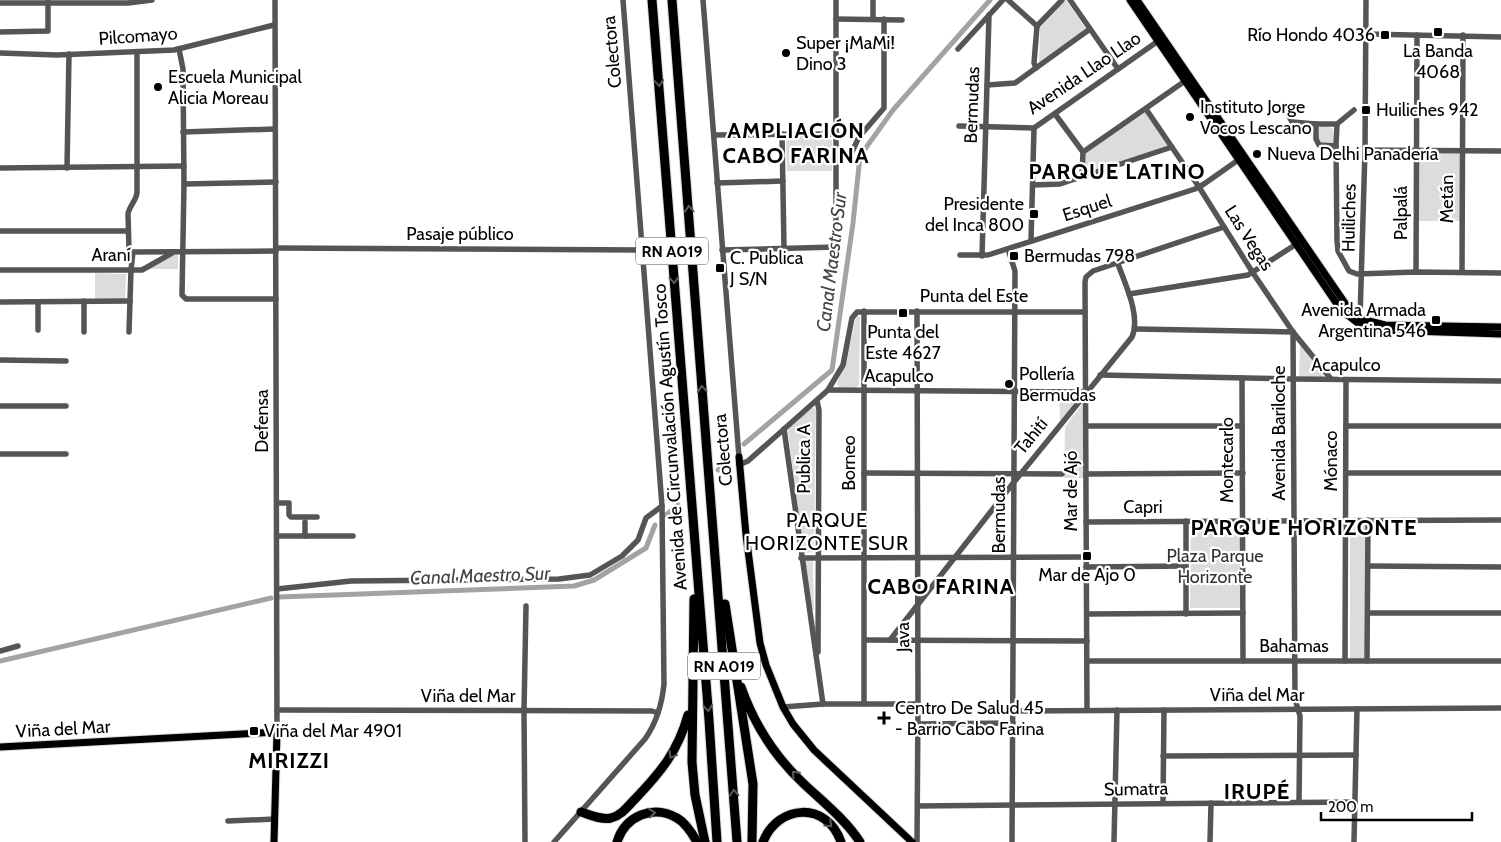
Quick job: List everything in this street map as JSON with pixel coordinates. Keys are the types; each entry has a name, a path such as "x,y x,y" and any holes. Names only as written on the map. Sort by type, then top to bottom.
{"highway":[{"path":"646,0 657,60"},
{"name":"Avenida de Circunvalación Agustín Tosco","path":"652,0 717,842"},
{"name":"Avenida de Circunvalación Agustín Tosco","path":"672,0 737,842"},
{"path":"713,525 753,784 752,842"},
{"path":"696,559 692,762 695,794 705,842"},
{"path":"733,661 747,704 769,744 796,776 844,821 860,842"},
{"path":"580,812 600,818 611,818 621,813 651,782 669,760 680,740 693,692"},
{"path":"617,842 621,832 628,823 642,814 653,812 663,812 678,818 690,830 697,842"},
{"path":"763,842 768,831 779,820 791,814 804,812 818,815 826,821 835,830 841,842"}],"main road":[{"path":"1130,0 1160,39 1241,158 1341,310 1353,321 1364,327 1386,330 1501,334"},
{"path":"1137,0 1185,81 1241,158"},
{"path":"1298,242 1342,299 1360,318 1385,325 1501,327"},
{"name":"Colectora","path":"739,461 748,554 760,643 766,665 784,707 793,724 814,750 912,842"},
{"name":"Viña del Mar","path":"0,747 277,732"},
{"name":"Defensa","path":"274,842 277,732"}],"street":[{"path":"0,3 135,3 152,0"},
{"name":"Defensa","path":"275,0 277,732"},
{"name":"Colectora","path":"554,842 645,739 655,723 662,702 664,675 662,506 623,0"},
{"name":"Colectora","path":"703,0 739,461"},
{"path":"722,250 836,247 836,0"},
{"path":"873,0 873,19"},
{"path":"958,50 1002,0"},
{"path":"1008,0 1037,26"},
{"path":"1036,68 1034,63 1037,26 1062,0"},
{"path":"1070,0 1118,69"},
{"name":"Huiliches","path":"1360,318 1366,150 1366,0"},
{"path":"0,32 48,31 48,2"},
{"name":"Bermudas","path":"982,256 989,15"},
{"path":"836,19 902,20"},
{"path":"837,158 850,156 859,137 884,108 884,20"},
{"name":"Pilcomayo","path":"0,53 137,53 179,50 274,25"},
{"path":"987,85 1015,83 1090,29"},
{"path":"1366,34 1501,36"},
{"name":"Palpalá","path":"1416,272 1417,35"},
{"name":"Metán","path":"1462,272 1463,35"},
{"name":"Avenida Llao Llao","path":"959,126 1034,128 1160,39"},
{"path":"179,50 183,69 184,184 182,296 183,298 276,299"},
{"path":"137,53 137,195 129,209 127,231 129,250 133,252 174,252"},
{"path":"67,168 69,54"},
{"path":"1083,152 1185,81"},
{"path":"1284,107 1292,122 1316,124 1337,124 1354,110"},
{"name":"Las Vegas","path":"1146,109 1293,332 1331,379"},
{"path":"1056,114 1083,152 1082,177"},
{"path":"1316,124 1316,140 1319,145 1336,146"},
{"path":"1337,124 1337,241 1338,251 1349,271 1352,273 1501,273"},
{"path":"1032,241 1034,128"},
{"path":"183,132 275,129"},
{"path":"782,134 784,248"},
{"path":"714,135 836,134"},
{"path":"1033,185 1056,185 1172,147"},
{"path":"1366,150 1501,151"},
{"name":"Esquel","path":"960,256 982,256 1008,249 1199,187 1241,158"},
{"path":"0,168 184,166"},
{"path":"717,183 783,181"},
{"path":"184,184 276,182"},
{"path":"1224,228 1118,264 1129,294 1136,329 1293,332"},
{"path":"0,231 127,231"},
{"path":"1129,294 1253,273 1298,242"},
{"name":"Bermudas","path":"1008,249 1015,271 1014,392 1017,474 1014,482 1012,842"},
{"name":"Pasaje público","path":"276,250 643,250"},
{"name":"Araní","path":"0,270 142,270 174,252 276,250"},
{"path":"129,332 133,252"},
{"name":"Mar de Ajó","path":"1087,710 1085,282 1089,274 1118,264"},
{"path":"84,301 84,332"},
{"path":"0,302 130,301"},
{"path":"38,302 38,330"},
{"path":"739,461 748,461 828,390 843,365 852,318 858,312 864,311"},
{"name":"Punta del Este","path":"864,311 1085,312"},
{"name":"Borneo","path":"864,311 864,704"},
{"name":"Java","path":"917,311 917,842"},
{"name":"Tahití","path":"1017,474 1129,342 1136,329"},
{"name":"Avenida Bariloche","path":"1293,332 1295,699 1300,716 1299,802"},
{"path":"0,360 66,361"},
{"name":"Acapulco","path":"1100,375 1501,381"},
{"name":"Montecarlo","path":"1242,378 1243,662"},
{"name":"Mónaco","path":"1345,661 1346,380"},
{"name":"Acapulco","path":"828,390 1086,392"},
{"name":"Publica A","path":"816,400 819,410 818,669"},
{"path":"0,406 66,406"},
{"path":"1086,426 1242,426"},
{"path":"1346,426 1501,426"},
{"name":"Publica A","path":"784,430 823,704"},
{"path":"0,454 66,454"},
{"path":"1346,472 1501,473"},
{"path":"864,473 1062,474"},
{"path":"1086,474 1242,473"},
{"path":"890,640 1014,482"},
{"path":"277,503 289,503 289,515 291,517 317,517"},
{"path":"277,589 351,581 559,579 582,577 594,573 622,556 638,540 646,518 662,506"},
{"path":"1367,661 1368,520"},
{"name":"Capri","path":"1086,522 1501,520"},
{"path":"1186,521 1186,614"},
{"path":"305,522 305,536"},
{"path":"277,536 353,536"},
{"path":"801,558 1086,557"},
{"path":"1086,568 1186,566"},
{"path":"1368,566 1501,567"},
{"path":"525,842 524,711 526,606"},
{"path":"1086,614 1243,613"},
{"path":"1368,613 1501,613"},
{"path":"810,617 818,617"},
{"path":"865,640 1087,641"},
{"path":"0,651 18,646"},
{"name":"Bahamas","path":"1087,661 1501,661"},
{"path":"784,707 823,704 918,704"},
{"name":"Viña del Mar","path":"1013,711 1501,708"},
{"path":"1354,842 1357,709"},
{"name":"Viña del Mar","path":"277,710 643,711 658,713"},
{"path":"1114,842 1117,710"},
{"path":"1163,803 1164,710"},
{"path":"918,724 1013,723"},
{"path":"1163,756 1356,755"},
{"name":"Sumatra","path":"918,806 1355,802"},
{"path":"1210,842 1211,803"},
{"path":"228,821 275,819"}],"green space":[{"path":"1066,0 1086,29 1039,62 1040,28"},
{"path":"1146,112 1170,145 1085,173 1086,153"},
{"path":"1321,126 1333,128 1334,142 1332,144 1320,143 1318,141 1319,128"},
{"path":"790,136 829,136 832,141 832,171 787,171 786,141"},
{"path":"1418,152 1461,153 1461,221 1418,221"},
{"path":"175,253 178,255 178,269 149,269"},
{"path":"95,273 126,274 125,299 95,299"},
{"path":"856,317 860,317 859,385 855,389 840,388 837,384 850,345"},
{"path":"1300,345 1324,377 1299,377"},
{"path":"1059,396 1078,396 1079,400 1060,421"},
{"path":"1083,403 1085,478 1064,478 1065,427"},
{"path":"811,408 816,410 814,552 804,553 788,432 789,428"},
{"path":"1350,523 1365,523 1365,659 1350,659"},
{"name":"Plaza Parque Horizonte","path":"1191,524 1240,525 1240,608 1190,608"},
{"path":"805,561 813,561 814,610 811,610"}],"waterway":[{"name":"Canal Maestro Sur","path":"744,444 832,370 853,223 860,156 893,110 990,0"},
{"name":"Canal Maestro Sur","path":"718,470 729,459"},
{"name":"Canal Maestro Sur","path":"666,515 678,505"},
{"name":"Canal Maestro Sur","path":"279,597 574,586 594,580 646,548 655,525"},
{"name":"Canal Maestro Sur","path":"0,661 271,598"}],"place":[{"name":"La Banda 4068","path":"1438,32"},
{"name":"Río Hondo 4036","path":"1385,35"},
{"name":"Super ¡MaMi! Dino 3","path":"786,53"},
{"name":"Escuela Municipal Alicia Moreau","path":"158,87"},
{"name":"Huiliches 942","path":"1366,110"},
{"name":"Instituto Jorge Vocos Lescano","path":"1190,117"},
{"name":"Nueva Delhi Panadería","path":"1257,154"},
{"name":"Presidente del Inca 800","path":"1034,214"},
{"name":"Bermudas 798","path":"1014,256"},
{"name":"C. Publica J S/N","path":"720,268"},
{"name":"Punta del Este 4627","path":"903,313"},
{"name":"Avenida Armada Argentina 546","path":"1436,320"},
{"name":"Pollería Bermudas","path":"1009,384"},
{"name":"Mar de Ajo 0","path":"1087,556"},
{"name":"Centro De Salud 45 - Barrio Cabo Farina","path":"884,718"},
{"name":"Viña del Mar 4901","path":"254,731"}],"district":[{"name":"AMPLIACIÓN CABO FARINA","path":"796,142"},
{"name":"PARQUE LATINO","path":"1117,171"},
{"name":"PARQUE HORIZONTE","path":"1304,527"},
{"name":"PARQUE HORIZONTE SUR","path":"827,532"},
{"name":"CABO FARINA","path":"941,586"},
{"name":"MIRIZZI","path":"289,760"},
{"name":"IRUPÉ","path":"1257,791"}]}
